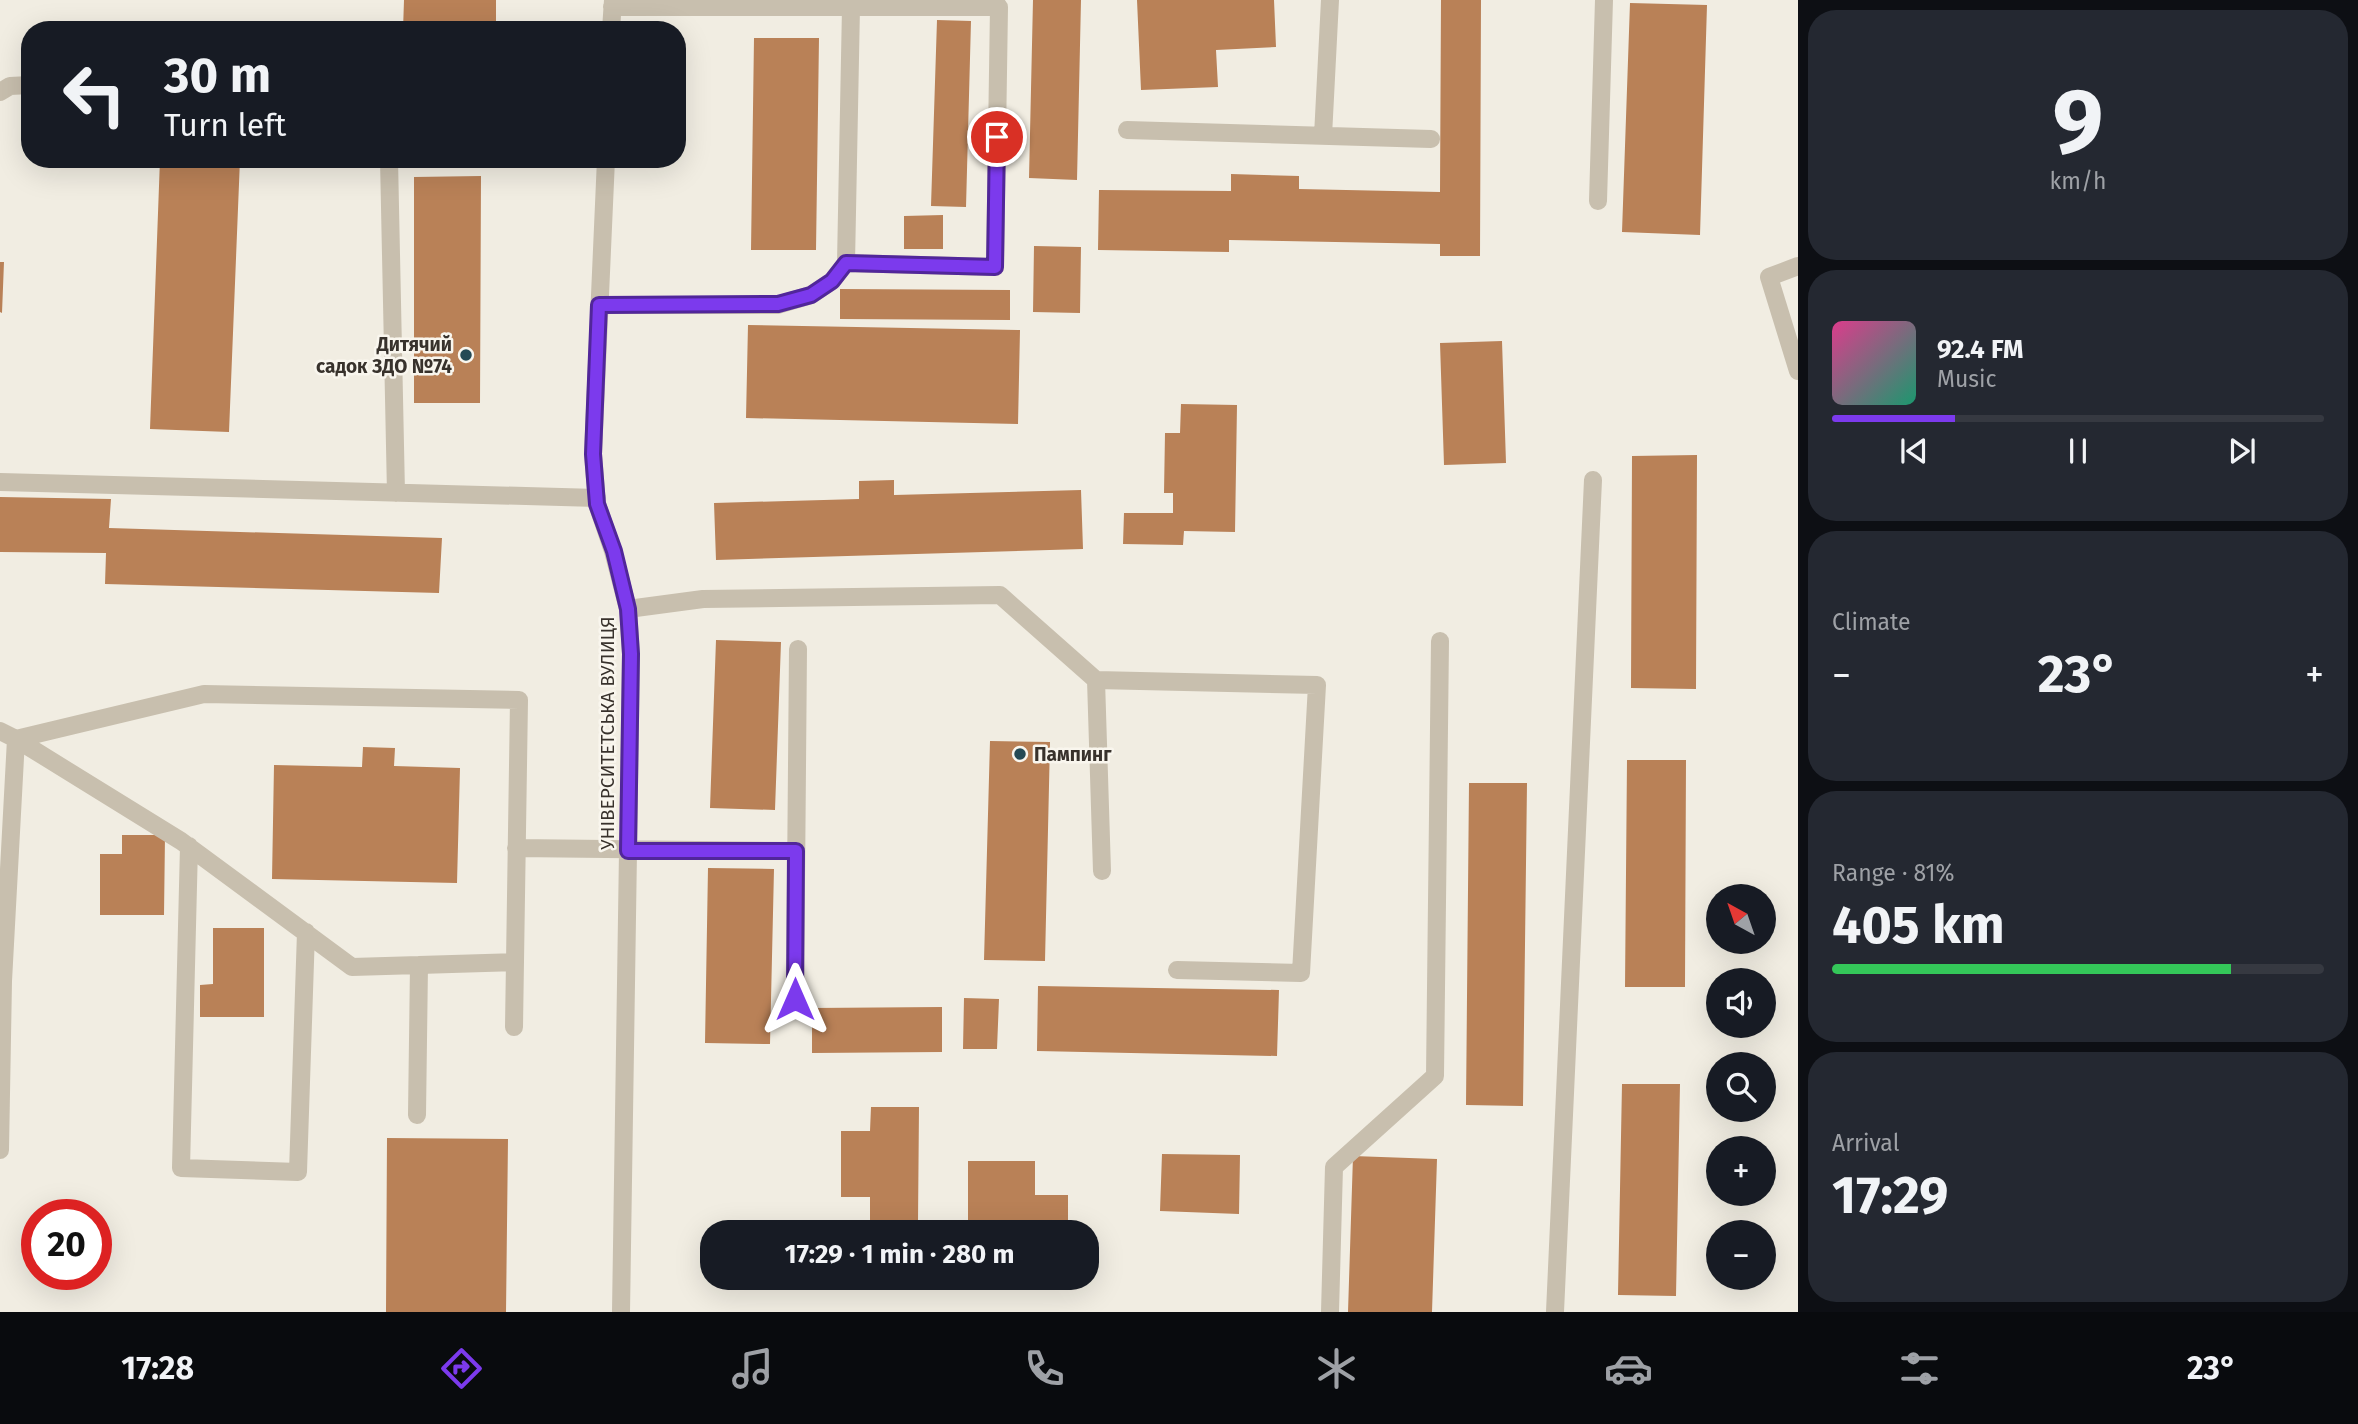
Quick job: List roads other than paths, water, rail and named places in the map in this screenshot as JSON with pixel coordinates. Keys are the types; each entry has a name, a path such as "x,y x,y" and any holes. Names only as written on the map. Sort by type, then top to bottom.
{"street":[{"path":"1323,136 1330,0"},
{"path":"1598,201 1604,0"},
{"path":"612,21 613,3 999,7 995,267 846,263"},
{"path":"599,305 778,304 811,295 832,281 846,263 850,7"},
{"path":"0,92 10,86 21,85"},
{"path":"1127,130 1431,139"},
{"path":"389,168 396,493"},
{"name":"УНІВЕРСИТЕТСЬКА ВУЛИЦЯ","path":"606,168 593,454 597,504 614,551 628,609 631,654 621,1312"},
{"path":"1798,266 1769,277 1798,371"},
{"path":"1555,1312 1594,480"},
{"path":"0,482 597,498"},
{"path":"628,609 703,599 1000,595 1096,680 1317,685 1301,973 1177,970"},
{"path":"1330,1312 1334,1167 1435,1076 1440,641"},
{"path":"795,999 798,649"},
{"path":"1096,680 1102,872"},
{"path":"8,735 204,694 519,700 513,1027"},
{"path":"8,735 189,846 352,967 515,962"},
{"path":"0,1150 8,735"},
{"path":"189,846 181,1168 298,1172 306,932"},
{"path":"516,848 796,851"},
{"path":"417,1115 419,965"}],"place":[{"name":"Дитячий садок ЗДО №74","path":"466,355"},
{"name":"Пампинг","path":"1020,754"}]}
